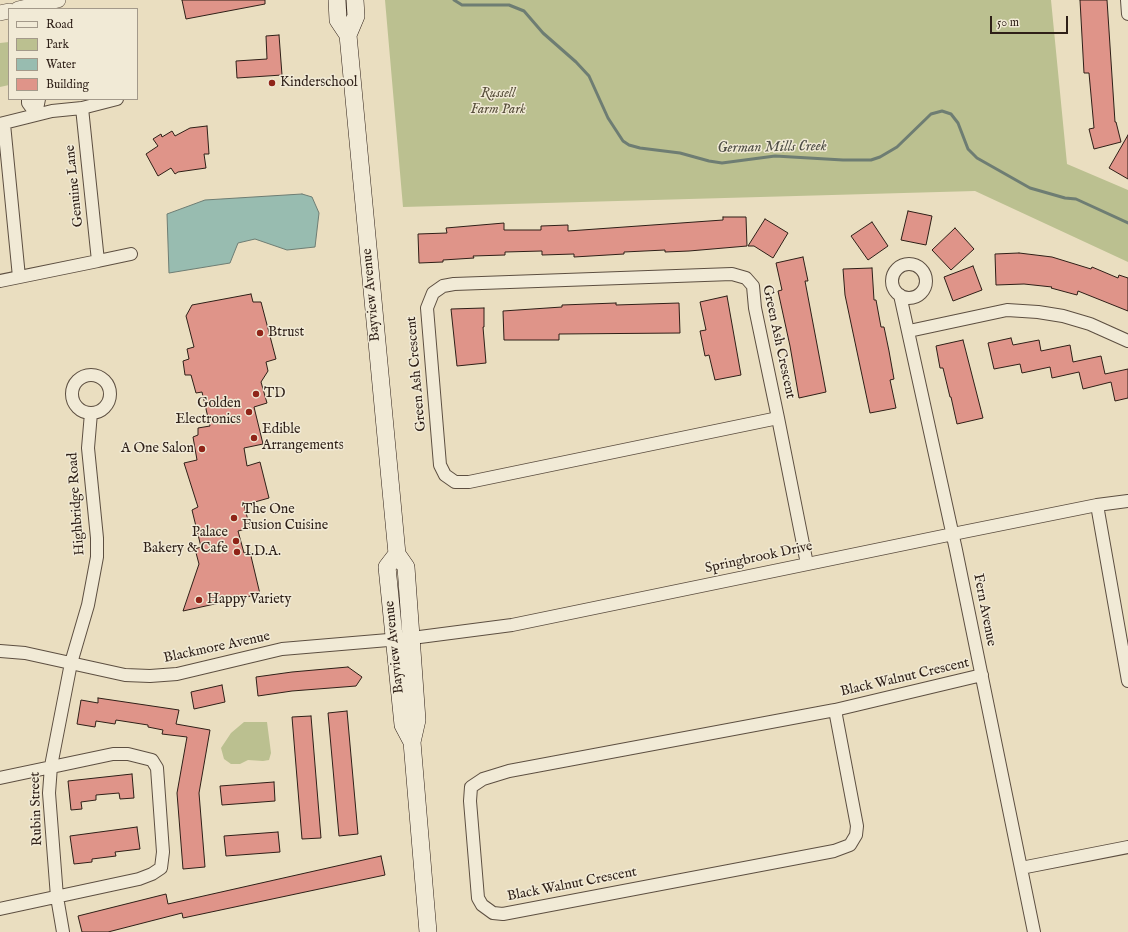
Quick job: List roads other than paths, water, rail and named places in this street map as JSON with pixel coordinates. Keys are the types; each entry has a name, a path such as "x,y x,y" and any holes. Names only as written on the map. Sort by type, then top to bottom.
{"main road":[{"name":"Bayview Avenue","path":"337,0 338,20 348,35"},
{"name":"Bayview Avenue","path":"355,0 356,16 348,35 397,554 387,566 403,638 403,725 412,742 428,932"}],"street":[{"path":"19,8 58,0"},
{"path":"1127,0 1128,14"},
{"path":"28,100 28,103 36,114"},
{"path":"36,114 39,100"},
{"path":"18,277 2,124 36,114 82,108 113,100"},
{"name":"Genuine Lane","path":"82,108 98,261"},
{"path":"0,281 131,254"},
{"name":"Green Ash Crescent","path":"778,418 470,482 455,482 445,475 440,465 427,308 433,293 443,286 454,284 732,274 746,278 753,286 755,308 778,418 807,564"},
{"name":"Fern Avenue","path":"900,295 953,534 1034,932"},
{"path":"908,331 1007,310 1063,316 1090,324 1128,340"},
{"name":"Highbridge Road","path":"71,663 88,605 97,557 97,538 88,448 91,413"},
{"name":"Springbrook Drive","path":"403,638 512,625 1097,505 1128,501"},
{"path":"1097,505 1128,681"},
{"name":"Blackmore Avenue","path":"0,651 25,653 125,675 150,676 177,674 282,649 403,638"},
{"name":"Rubin Street","path":"63,932 57,897 49,793 51,766 71,663"},
{"name":"Black Walnut Crescent","path":"835,710 857,826 856,835 850,845 834,851 503,914 493,913 482,905 478,898 470,802 471,788 483,779 509,771 835,710 982,675"},
{"path":"0,778 113,754 128,754 152,760 158,768 163,852 161,868 152,874 139,879 0,909"},
{"path":"1021,868 1128,847"}],"water":[{"path":"302,194 312,197 319,213 315,247 287,250 255,239 238,243 230,263 169,273 167,214 205,200"}],"waterway":[{"name":"German Mills Creek","path":"454,0 462,5 509,5 524,11 543,33 576,62 589,76 608,118 623,141 629,145 640,148 680,153 722,163 775,156 871,160 880,157 897,147 931,114 942,111 951,114 958,123 968,149 977,158 1030,188 1065,198 1076,199 1128,223"}],"place":[{"name":"Kinderschool","path":"272,83"},
{"name":"Btrust","path":"260,333"},
{"name":"TD","path":"256,394"},
{"name":"Golden Electronics","path":"249,412"},
{"name":"Edible Arrangements","path":"254,438"},
{"name":"A One Salon","path":"202,449"},
{"name":"The One Fusion Cuisine","path":"234,518"},
{"name":"Palace Bakery & Cafe","path":"236,541"},
{"name":"I.D.A.","path":"237,552"},
{"name":"Happy Variety","path":"199,600"}],"park label":[{"name":"Russell Farm Park","path":"498,102"}]}
